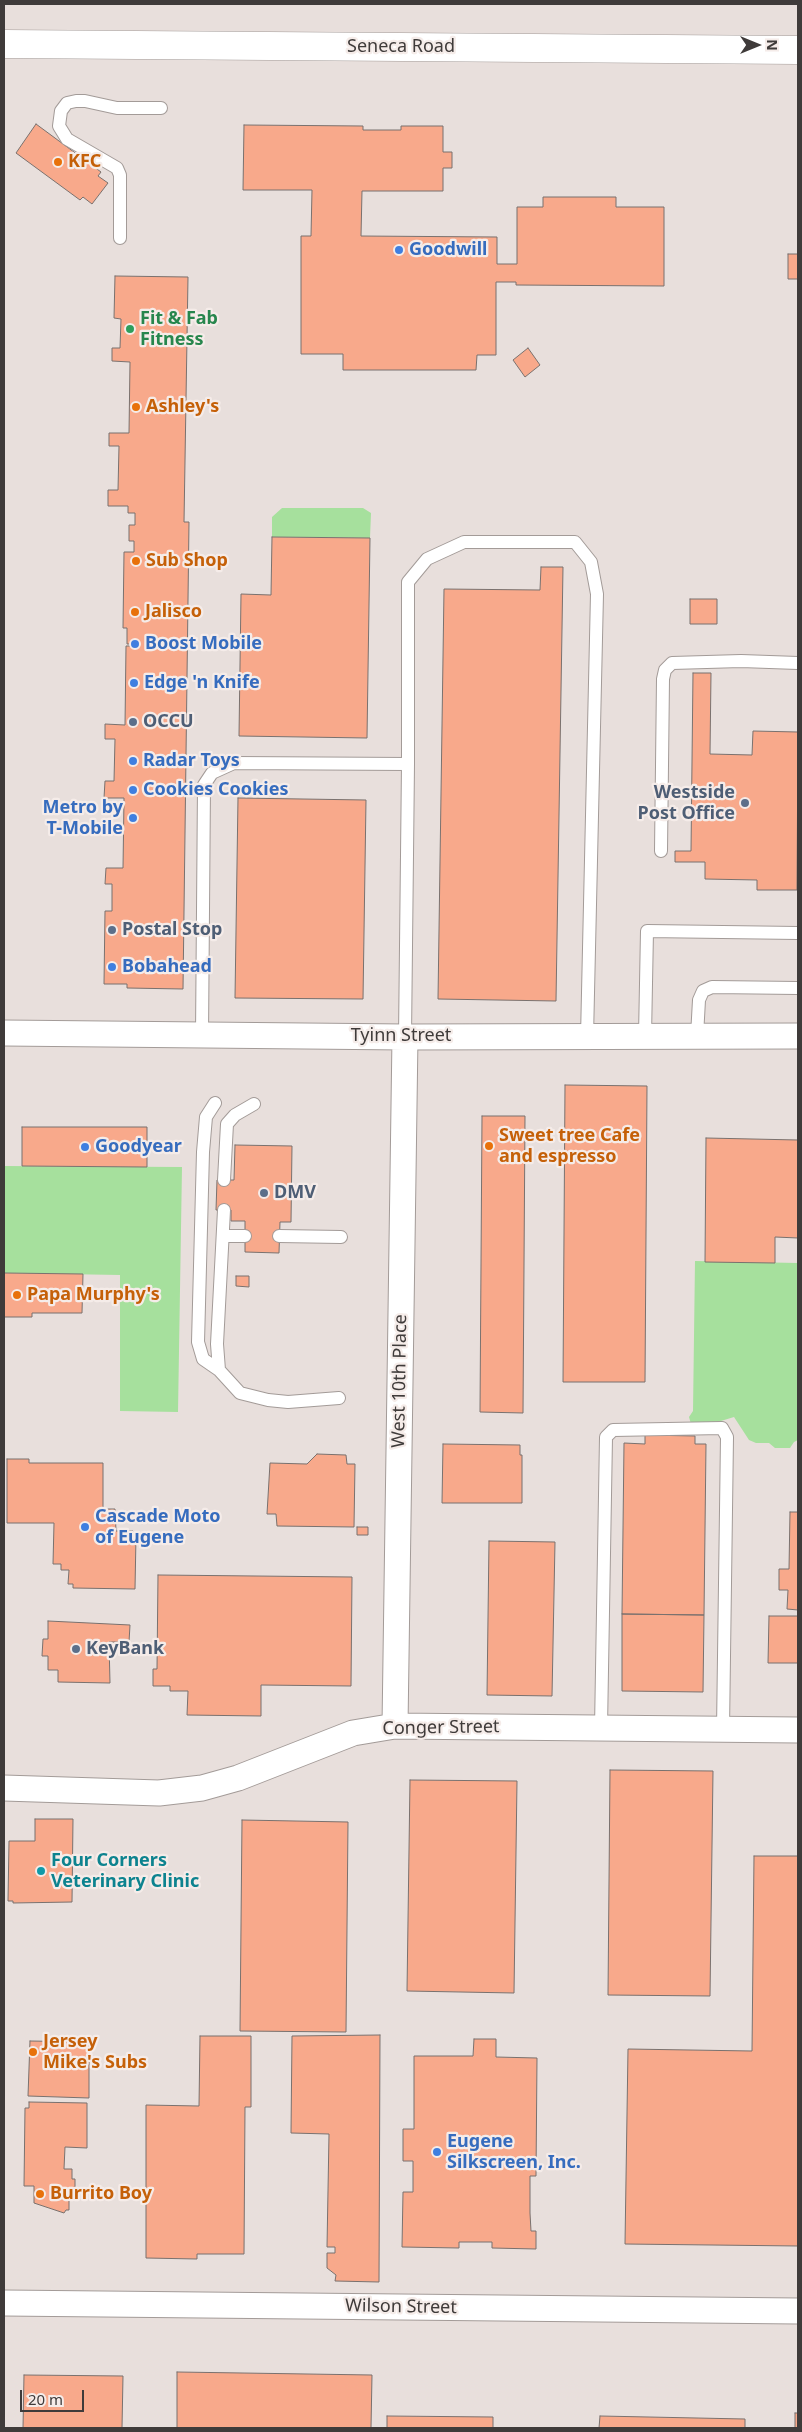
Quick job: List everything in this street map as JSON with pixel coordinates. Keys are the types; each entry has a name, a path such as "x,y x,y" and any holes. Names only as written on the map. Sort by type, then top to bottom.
{"main road":[{"name":"Seneca Road","path":"4,44 798,50"}],"street":[{"name":"Tyinn Street","path":"4,1033 798,1036"},
{"name":"West 10th Place","path":"395,1726 405,1036"},
{"name":"Conger Street","path":"4,1788 160,1793 202,1788 247,1774 354,1733 395,1726 798,1730"},
{"name":"Wilson Street","path":"4,2304 798,2311"}],"lane":[{"path":"120,238 120,175 117,168 67,139 60,126 61,111 67,103 76,101 85,101 117,108 160,108"},
{"path":"405,1036 408,582 426,559 464,542 575,542 591,562 598,594 587,1036"},
{"path":"661,851 663,679 665,670 672,663 741,661 798,663"},
{"path":"202,1035 204,785 212,773 234,763 408,764"},
{"path":"645,1036 647,931 798,933"},
{"path":"697,1036 699,1000 703,991 712,987 798,988"},
{"path":"215,1103 206,1117 203,1152 198,1342 203,1358 219,1370 240,1393 268,1400 288,1402 339,1398"},
{"path":"224,1180 226,1124 235,1114 254,1104"},
{"path":"219,1370 217,1344 220,1251 223,1236 224,1210"},
{"path":"223,1236 245,1236"},
{"path":"279,1236 341,1236"},
{"path":"601,1728 606,1437 614,1430 722,1428 727,1437 723,1729"}],"green space":[{"path":"282,508 363,508 371,513 370,538 272,537 272,517"},
{"path":"4,1166 182,1167 178,1412 120,1411 120,1275 4,1273"},
{"path":"695,1261 798,1263 798,1440 790,1448 775,1448 769,1443 756,1443 749,1440 734,1417 698,1428 691,1424 689,1417 693,1411"}],"building":[{"name":"KFC","path":"36,124 101,172 98,176 108,183 92,204 83,197 80,200 16,153"},
{"name":"Goodwill","path":"244,125 363,126 363,130 401,130 401,126 443,126 443,152 452,152 452,168 443,168 443,191 362,191 361,236 497,237 497,264 517,264 517,207 543,207 543,197 616,197 616,207 664,207 664,286 516,285 516,282 496,282 496,355 477,355 476,370 343,370 343,354 301,354 301,236 311,236 312,190 243,190"},
{"path":"788,254 798,254 798,279 788,279"},
{"path":"115,276 188,277 184,522 189,522 183,989 127,988 127,984 104,984 105,911 112,911 112,884 105,884 106,868 123,868 124,798 104,798 105,781 114,781 115,739 105,739 105,724 125,725 126,646 132,646 133,644 127,644 127,628 123,628 124,552 134,552 134,541 129,541 129,525 135,525 135,513 128,513 128,506 108,506 108,490 118,490 119,446 109,446 109,433 129,433 130,362 112,361 112,348 120,348 121,319 114,318"},
{"path":"528,348 540,365 525,377 513,360"},
{"path":"272,537 370,538 367,738 239,736 241,594 271,595"},
{"path":"541,567 563,567 556,1001 438,999 444,589 540,590"},
{"path":"690,599 717,599 717,624 690,624"},
{"name":"Westside Post Office","path":"693,673 711,673 710,754 752,755 753,731 798,732 797,890 757,890 757,880 705,879 705,862 675,862 675,851 691,851"},
{"path":"238,798 366,800 363,999 235,998"},
{"path":"565,1085 647,1086 645,1382 563,1382"},
{"path":"482,1116 525,1116 523,1413 480,1412"},
{"name":"Goodyear","path":"22,1127 147,1127 147,1167 22,1166"},
{"path":"706,1138 798,1140 798,1238 775,1237 775,1263 705,1262"},
{"path":"235,1145 292,1146 291,1222 280,1222 279,1253 245,1252 245,1221 231,1221 231,1210 216,1210 217,1180 234,1180"},
{"path":"4,1273 83,1274 82,1313 32,1313 32,1317 4,1317"},
{"path":"236,1276 249,1276 249,1287 236,1286"},
{"path":"645,1435 695,1436 695,1444 706,1444 704,1615 622,1614 624,1443 645,1444"},
{"path":"443,1444 520,1445 520,1455 522,1455 522,1503 442,1503"},
{"path":"317,1454 346,1455 347,1464 355,1464 354,1527 277,1526 276,1514 267,1514 270,1463 307,1464"},
{"name":"Cascade Moto of Eugene","path":"7,1459 29,1459 29,1463 103,1463 103,1509 115,1509 116,1531 133,1531 133,1536 136,1536 135,1589 73,1588 73,1584 68,1584 69,1570 61,1570 61,1564 53,1564 54,1523 7,1523"},
{"path":"790,1512 798,1512 798,1610 787,1609 788,1590 779,1590 779,1569 789,1569"},
{"path":"357,1527 368,1527 368,1535 357,1535"},
{"path":"489,1541 555,1542 552,1696 487,1695"},
{"path":"158,1575 352,1577 351,1686 261,1685 261,1716 187,1715 188,1691 170,1691 170,1686 153,1686 153,1669 157,1669"},
{"path":"622,1614 704,1615 703,1692 622,1691"},
{"path":"769,1616 798,1616 798,1663 768,1663"},
{"name":"KeyBank","path":"48,1621 130,1625 129,1642 109,1642 110,1683 58,1682 58,1670 48,1670 48,1656 42,1656 43,1639 48,1639"},
{"path":"610,1770 713,1771 710,1996 608,1995"},
{"path":"410,1780 517,1781 514,1993 407,1991"},
{"name":"Four Corners Veterinary Clinic","path":"35,1819 73,1819 72,1902 13,1903 13,1901 8,1901 9,1841 35,1841"},
{"path":"242,1820 348,1822 346,2032 240,2031"},
{"path":"754,1856 798,1856 798,2246 625,2244 628,2049 752,2051"},
{"path":"380,2035 379,2282 335,2281 336,2275 327,2268 327,2253 335,2253 335,2247 327,2247 329,2134 291,2133 292,2036"},
{"path":"200,2036 251,2036 251,2107 245,2107 244,2254 197,2254 197,2259 146,2258 146,2105 199,2106"},
{"path":"474,2039 496,2039 496,2057 537,2058 536,2176 530,2176 531,2231 536,2231 536,2249 492,2248 492,2242 459,2242 459,2248 402,2247 403,2192 413,2192 413,2161 403,2161 403,2129 414,2129 414,2056 473,2056"},
{"path":"30,2041 89,2042 89,2098 28,2096"},
{"path":"29,2102 87,2103 87,2148 65,2147 64,2169 72,2169 72,2179 75,2179 75,2198 69,2198 69,2210 66,2210 64,2213 34,2203 34,2186 24,2186 25,2108 29,2108"},
{"path":"177,2372 372,2375 371,2428 177,2428"},
{"path":"24,2375 123,2376 122,2428 23,2428"},
{"path":"795,2413 798,2413 798,2428 795,2428"},
{"path":"387,2416 493,2417 493,2428 387,2428"},
{"path":"600,2416 745,2419 745,2428 599,2428"}],"place":[{"name":"KFC","path":"58,162"},
{"name":"Goodwill","path":"399,250"},
{"name":"Fit & Fab Fitness","path":"130,329"},
{"name":"Ashley's","path":"136,407"},
{"name":"Sub Shop","path":"136,561"},
{"name":"Jalisco","path":"135,612"},
{"name":"Boost Mobile","path":"135,644"},
{"name":"Edge 'n Knife","path":"134,683"},
{"name":"OCCU","path":"133,722"},
{"name":"Radar Toys","path":"133,761"},
{"name":"Cookies Cookies","path":"133,790"},
{"name":"Westside Post Office","path":"745,803"},
{"name":"Metro by T-Mobile","path":"133,818"},
{"name":"Postal Stop","path":"112,930"},
{"name":"Bobahead","path":"112,967"},
{"name":"Sweet tree Cafe and espresso","path":"489,1146"},
{"name":"Goodyear","path":"85,1147"},
{"name":"DMV","path":"264,1193"},
{"name":"Papa Murphy's","path":"17,1295"},
{"name":"Cascade Moto of Eugene","path":"85,1527"},
{"name":"KeyBank","path":"76,1649"},
{"name":"Four Corners Veterinary Clinic","path":"41,1871"},
{"name":"Jersey Mike's Subs","path":"33,2052"},
{"name":"Eugene Silkscreen, Inc.","path":"437,2152"},
{"name":"Burrito Boy","path":"40,2194"}]}
